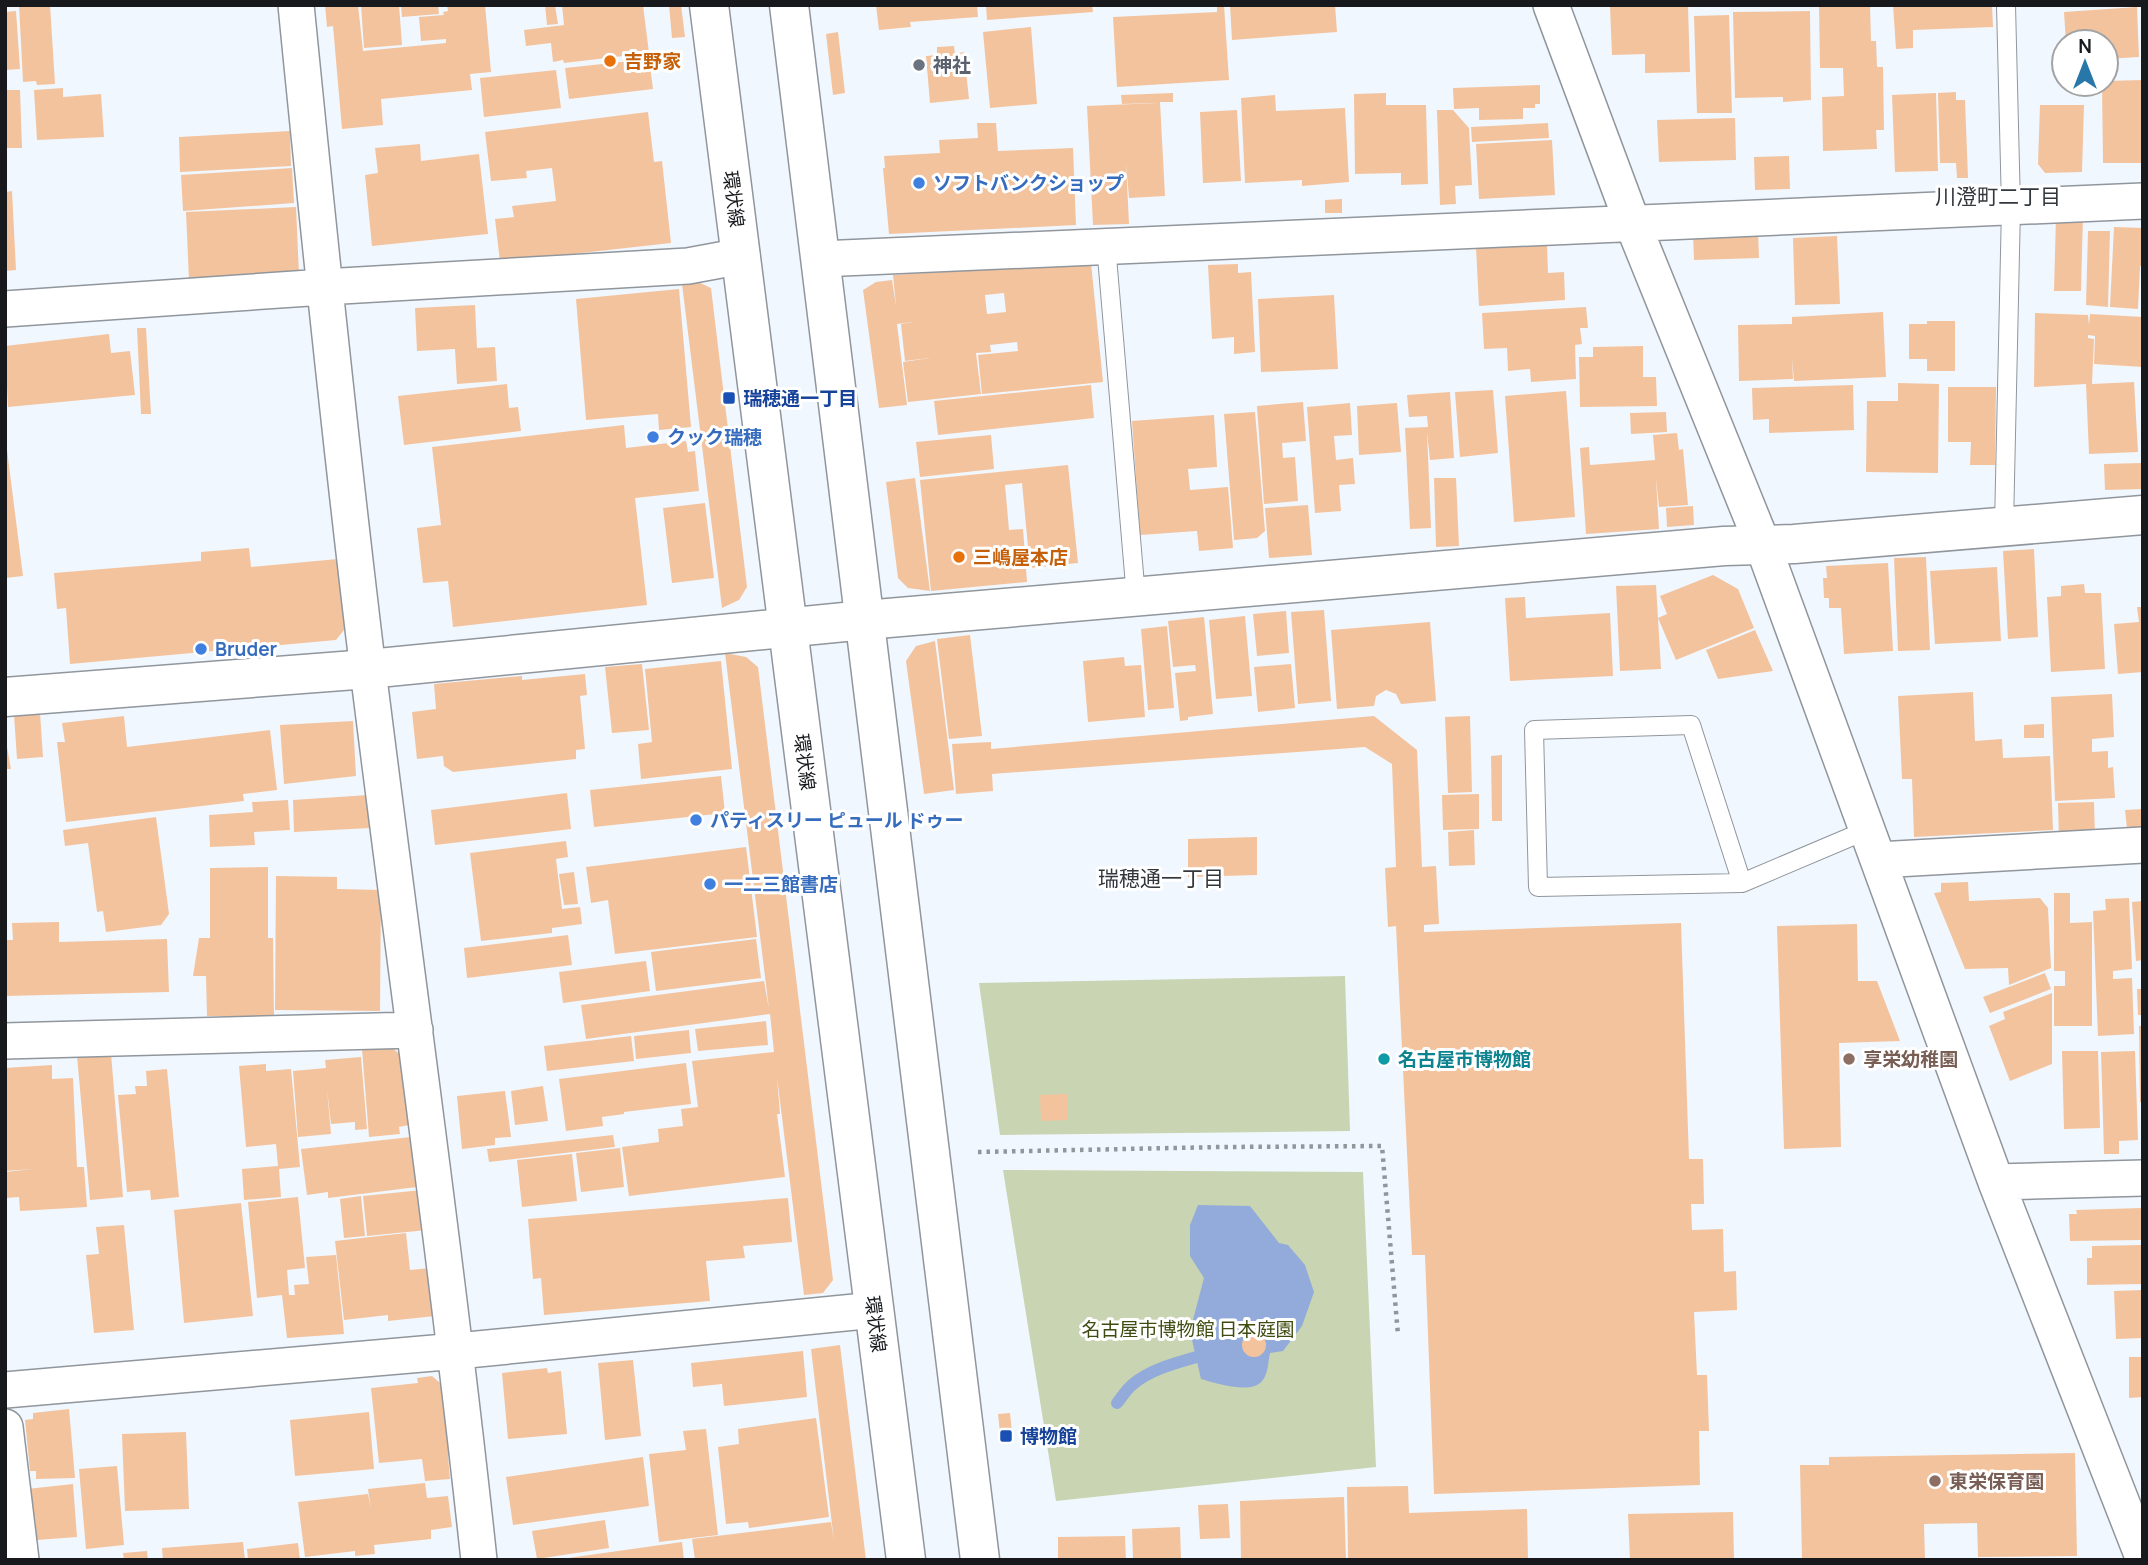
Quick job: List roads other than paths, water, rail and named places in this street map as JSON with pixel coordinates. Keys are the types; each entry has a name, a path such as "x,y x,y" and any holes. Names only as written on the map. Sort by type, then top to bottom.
{"main road":[{"name":"環状線","path":"709,5 906,1560"},
{"path":"789,5 980,1560"},
{"path":"5,697 368,669 864,620 1762,543 1794,544 2143,515"}],"street":[{"path":"296,5 324,287 368,669 457,1351 479,1560"},
{"path":"1551,5 1632,222 1762,543 1996,1182 2143,1557"},
{"path":"820,259 2143,201"},
{"path":"5,309 688,266 742,256"},
{"path":"1873,845 2143,845"},
{"path":"5,1041 415,1030"},
{"path":"1996,1182 2143,1178"},
{"path":"5,1390 457,1351 874,1310"},
{"path":"5,1427 21,1560"}],"lane":[{"path":"2004,526 2011,207 2006,5"},
{"path":"1105,245 1136,597"},
{"path":"1742,883 1691,725 1534,730 1538,887 1742,883 1873,845"}],"water":[{"path":"1198,1205 1250,1206 1279,1243 1288,1245 1305,1265 1314,1292 1302,1326 1283,1351 1270,1353 1266,1375 1257,1385 1242,1388 1201,1379 1190,1331 1204,1278 1190,1256 1190,1225"}],"waterway":[{"path":"1117,1403 1130,1387 1149,1374 1210,1353"}],"place":[{"name":"吉野家","path":"610,61"},
{"name":"神社","path":"919,65"},
{"name":"ソフトバンクショップ","path":"919,183"},
{"name":"瑞穂通一丁目","path":"729,398"},
{"name":"クック瑞穂","path":"653,437"},
{"name":"三嶋屋本店","path":"959,557"},
{"name":"Bruder","path":"201,649"},
{"name":"パティスリー ピュール ドゥー","path":"696,820"},
{"name":"一二三館書店","path":"710,884"},
{"name":"名古屋市博物館","path":"1384,1059"},
{"name":"享栄幼稚園","path":"1849,1059"},
{"name":"博物館","path":"1006,1436"},
{"name":"東栄保育園","path":"1935,1481"}],"district":[{"name":"川澄町二丁目","path":"1998,196"},
{"name":"瑞穂通一丁目","path":"1161,878"}],"park label":[{"name":"名古屋市博物館 日本庭園","path":"1188,1329"}]}
